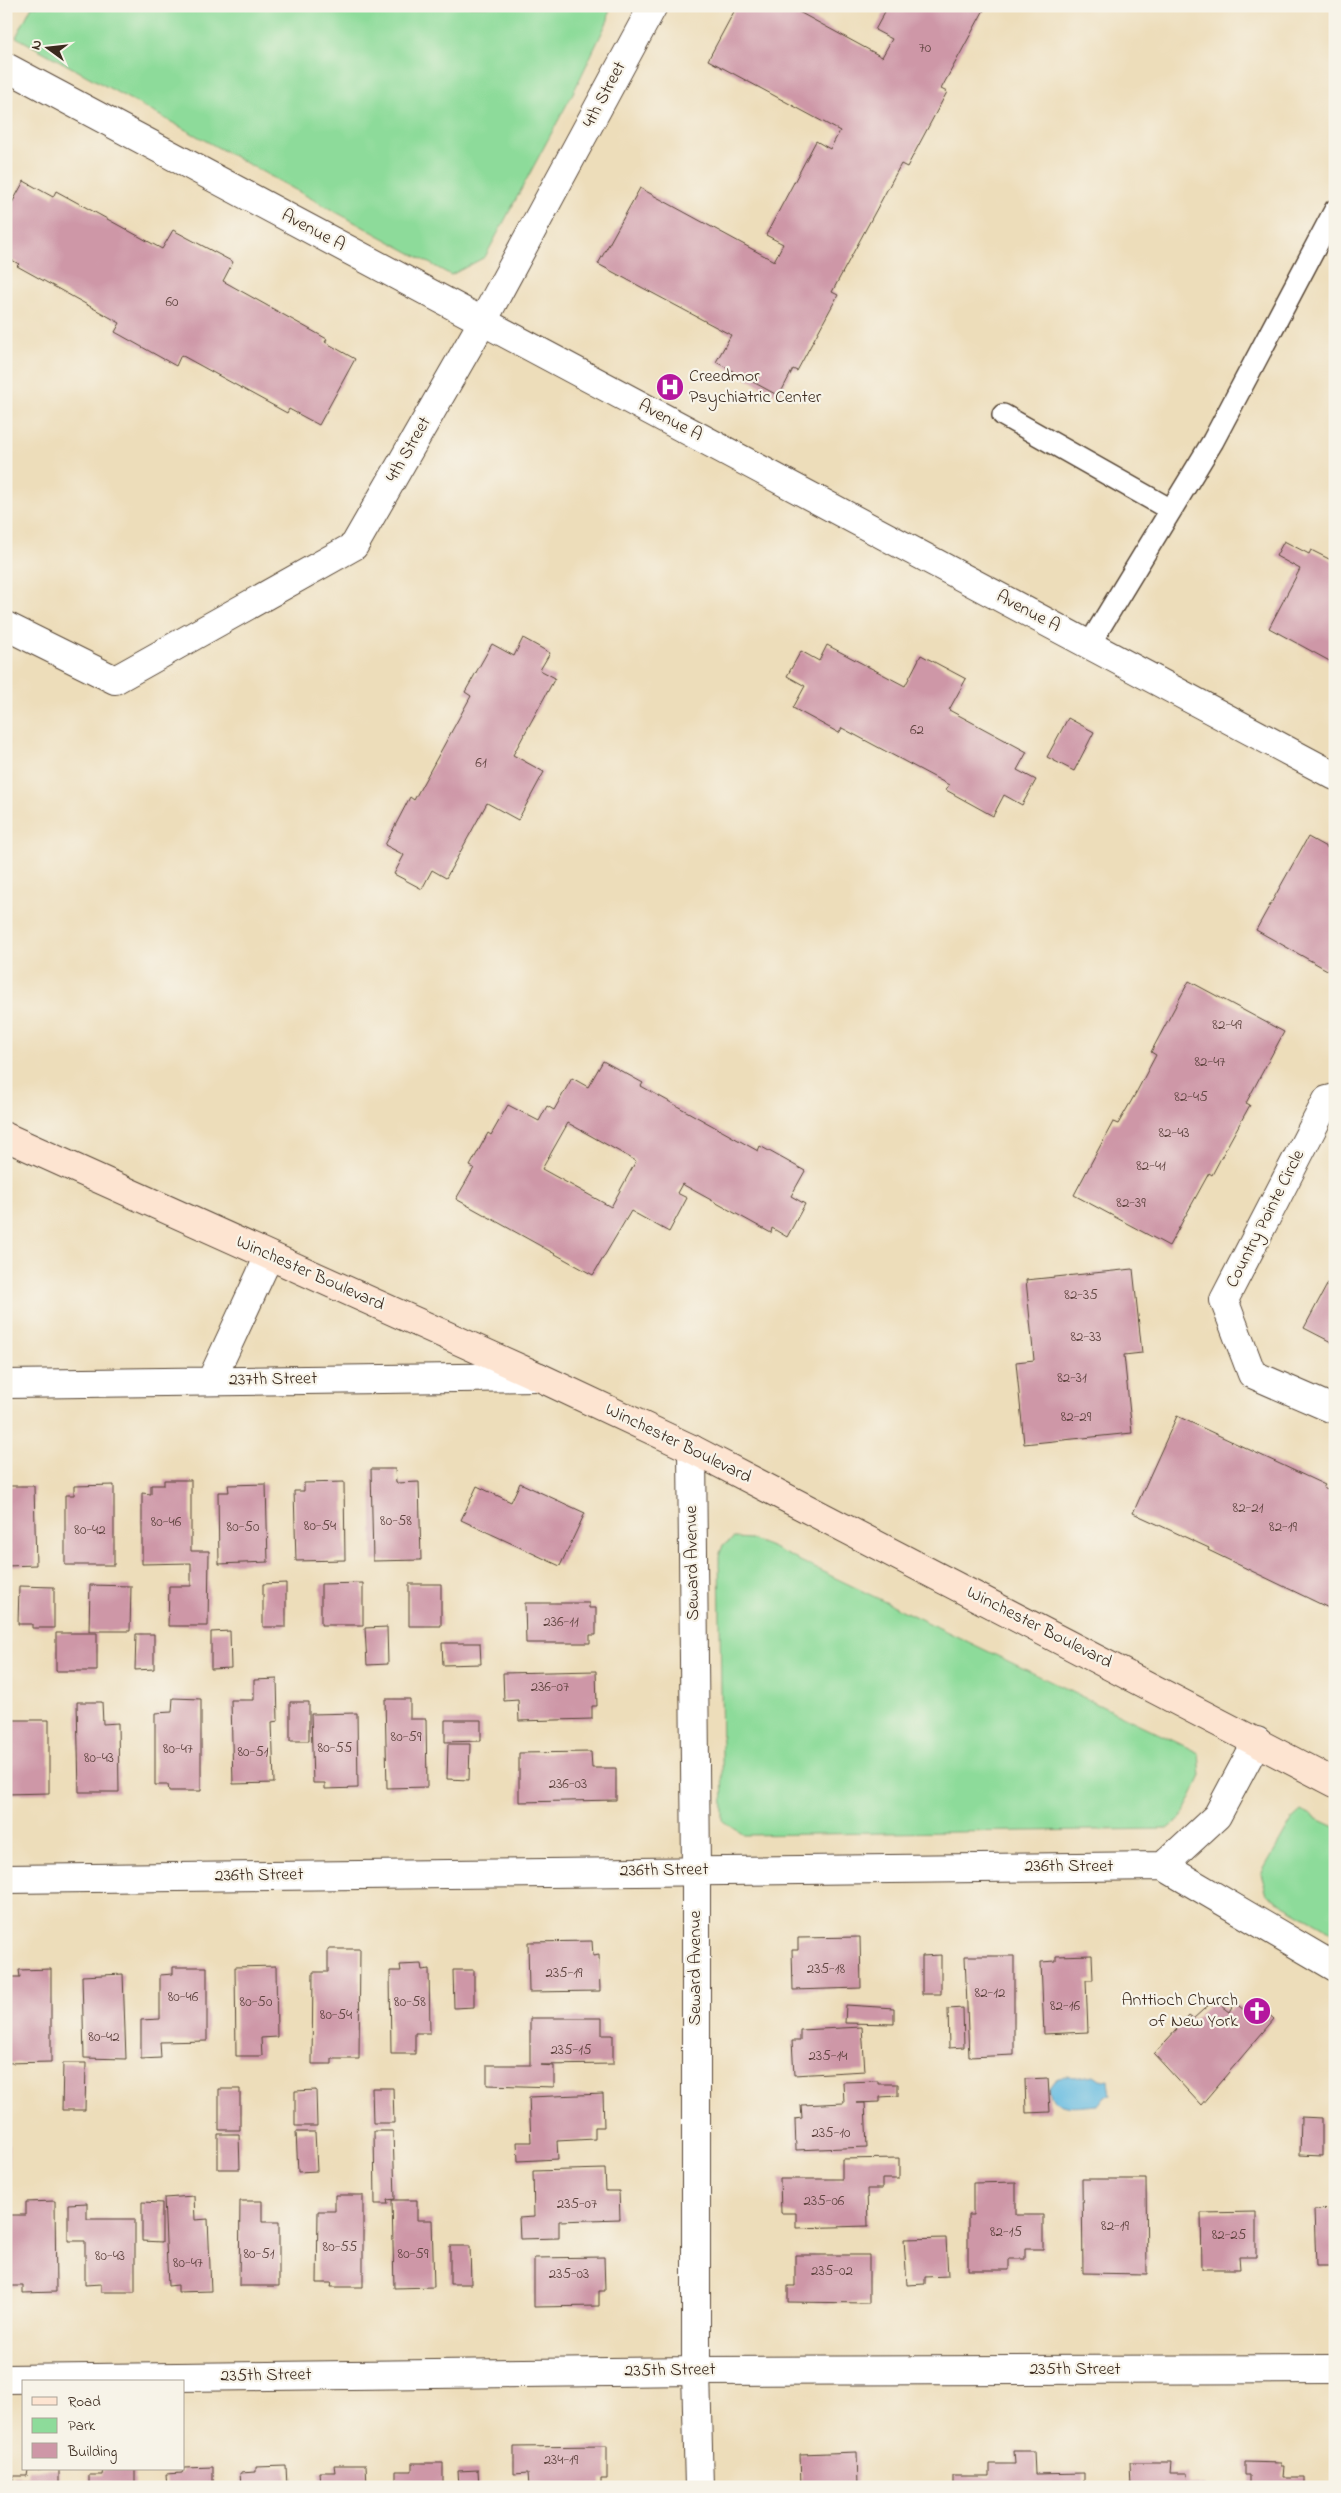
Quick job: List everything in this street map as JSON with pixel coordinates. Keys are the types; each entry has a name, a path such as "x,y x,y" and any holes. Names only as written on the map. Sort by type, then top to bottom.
{"main road":[{"name":"Winchester Boulevard","path":"6,1137 539,1377 692,1449 1335,1783"}],"street":[{"name":"4th Street","path":"6,626 115,680 354,546 483,321 653,6"},
{"name":"Avenue A","path":"6,67 1335,776"},
{"name":"Country Pointe Circle","path":"1335,1098 1327,1100 1224,1300 1252,1374 1335,1410"},
{"path":"211,1381 269,1256"},
{"name":"237th Street","path":"6,1384 539,1377"},
{"name":"Seward Avenue","path":"692,1449 696,1870 696,2371 699,2487"},
{"path":"1257,1741 1217,1816 1163,1866 1335,1967"},
{"name":"236th Street","path":"6,1879 1163,1866"},
{"name":"235th Street","path":"6,2379 696,2371 1335,2369"}],"lane":[{"path":"1088,645 1213,441 1335,210"},
{"path":"1003,415 1171,510"}],"green space":[{"path":"32,6 610,6 608,20 574,91 485,257 451,275 16,37"},
{"path":"734,1538 750,1539 771,1547 1199,1753 1201,1776 1182,1817 1167,1829 744,1835 723,1821 719,1556 723,1545"},
{"path":"1301,1811 1335,1827 1335,1934 1267,1895 1261,1874 1293,1818"}],"water":[{"path":"1094,2075 1103,2081 1109,2080 1111,2095 1105,2096 1098,2105 1075,2107 1062,2105 1052,2097 1049,2089 1058,2077 1067,2076 1073,2078"}],"building":[{"path":"737,6 788,6 882,57 892,39 875,30 888,6 986,6 941,89 947,92 907,167 901,164 832,292 838,295 797,371 793,369 779,396 716,362 731,335 598,264 640,188 774,261 783,244 766,235 816,141 830,149 840,131 708,60"},
{"path":"24,181 53,197 56,191 162,249 173,230 233,262 223,281 327,339 325,342 355,359 319,425 289,409 287,413 181,355 176,366 115,332 120,323 17,266 19,264 6,257 6,214"},
{"path":"1284,541 1309,554 1311,550 1335,562 1335,664 1269,628 1300,569 1276,556"},
{"path":"523,638 550,653 540,670 555,678 513,755 544,772 518,820 487,803 446,878 432,870 422,889 394,874 404,855 385,845 410,797 414,800 471,696 465,692 492,644 514,656"},
{"path":"827,645 905,686 921,655 966,679 949,710 1027,752 1017,770 1036,780 1022,805 1004,795 993,816 946,790 949,785 842,728 839,733 793,708 805,686 787,676 801,651 819,661"},
{"path":"1068,718 1094,732 1074,771 1047,757"},
{"path":"1308,837 1335,852 1335,967 1332,965 1329,971 1256,930"},
{"path":"1189,981 1284,1032 1246,1103 1250,1105 1212,1175 1209,1173 1169,1246 1074,1195 1113,1122 1118,1124 1137,1091 1156,1055 1151,1052"},
{"path":"603,1061 643,1083 641,1086 758,1151 760,1146 805,1171 791,1196 805,1204 787,1237 772,1228 771,1233 682,1184 677,1193 687,1198 669,1232 631,1211 593,1275 456,1199 474,1168 470,1166 488,1133 491,1135 508,1105 539,1121 547,1106 554,1110 572,1078 588,1087","holes":["568,1123 636,1161 611,1207 542,1169"]},
{"path":"1133,1269 1142,1353 1124,1355 1132,1433 1024,1444 1016,1362 1034,1360 1026,1280"},
{"path":"1335,1270 1335,1344 1304,1328"},
{"path":"1177,1416 1325,1485 1323,1488 1335,1493 1335,1611 1208,1550 1209,1548 1133,1513"},
{"path":"371,1469 395,1469 396,1483 419,1482 421,1560 373,1561"},
{"path":"164,1480 191,1480 191,1551 209,1551 208,1626 168,1626 169,1586 191,1586 191,1563 142,1564 142,1493 151,1494 151,1485 164,1485"},
{"path":"344,1482 345,1560 296,1561 294,1491 304,1491 304,1483"},
{"path":"520,1483 585,1513 560,1566 461,1520 477,1486 511,1502"},
{"path":"266,1484 268,1562 219,1564 218,1492 229,1492 228,1485"},
{"path":"114,1485 114,1565 65,1565 65,1495 74,1495 74,1486"},
{"path":"6,1486 34,1486 36,1565 6,1566"},
{"path":"286,1583 286,1627 263,1627 263,1584"},
{"path":"363,1583 363,1625 321,1625 321,1584"},
{"path":"409,1584 441,1584 441,1626 409,1626"},
{"path":"90,1585 131,1586 130,1631 89,1631"},
{"path":"19,1586 54,1587 54,1628 32,1628 32,1624 18,1624"},
{"path":"525,1603 589,1603 589,1608 596,1608 596,1635 590,1635 590,1643 526,1643"},
{"path":"387,1627 388,1664 367,1665 365,1628"},
{"path":"230,1631 231,1668 211,1669 211,1632"},
{"path":"56,1633 97,1633 97,1671 56,1671"},
{"path":"136,1634 154,1634 154,1669 135,1670"},
{"path":"442,1643 480,1643 481,1664 443,1665"},
{"path":"596,1671 597,1706 592,1706 592,1719 519,1721 518,1700 504,1701 503,1673"},
{"path":"277,1679 278,1721 272,1722 274,1783 233,1784 231,1700 254,1700 254,1680"},
{"path":"173,1698 201,1699 201,1791 169,1791 168,1785 155,1785 155,1713 172,1712"},
{"path":"385,1699 410,1699 410,1719 426,1719 427,1787 387,1788"},
{"path":"77,1702 102,1702 103,1724 118,1723 119,1792 79,1792"},
{"path":"290,1702 309,1702 309,1741 290,1741"},
{"path":"357,1713 358,1788 325,1789 325,1783 313,1783 311,1714"},
{"path":"6,1720 49,1720 49,1793 6,1794"},
{"path":"445,1720 481,1720 481,1741 445,1742"},
{"path":"448,1744 470,1744 469,1780 447,1779"},
{"path":"591,1752 592,1768 616,1768 616,1800 519,1802 519,1753"},
{"path":"860,1937 861,1988 793,1990 792,1950 798,1950 798,1938"},
{"path":"592,1941 593,1956 599,1955 600,1991 529,1992 528,1942"},
{"path":"328,1949 360,1949 359,2059 332,2059 332,2064 312,2064 313,1972 328,1972"},
{"path":"941,1955 941,1994 922,1994 922,1956"},
{"path":"1092,1955 1093,1980 1086,1980 1088,2032 1044,2034 1041,1962 1056,1961 1056,1956"},
{"path":"965,1956 1014,1956 1014,2055 969,2057"},
{"path":"421,1964 422,1970 429,1969 430,2033 415,2033 415,2054 391,2054 390,1971 401,1971 400,1965"},
{"path":"276,1966 277,2037 261,2038 262,2056 236,2056 235,1967"},
{"path":"173,1967 207,1967 207,2041 160,2042 161,2058 141,2059 141,2020 160,2019 160,1975 173,1974"},
{"path":"51,1969 51,2062 6,2063 6,1977 20,1977 19,1970"},
{"path":"453,1970 474,1970 474,2007 454,2008"},
{"path":"123,1974 126,2059 84,2058 82,1976"},
{"path":"1214,2000 1230,2012 1235,2003 1244,2010 1252,2000 1274,2019 1201,2105 1154,2054 1189,2016 1193,2019"},
{"path":"846,2005 894,2008 894,2024 845,2023"},
{"path":"963,2008 964,2047 949,2048 948,2009"},
{"path":"530,2018 602,2018 602,2035 613,2035 613,2064 541,2065 554,2066 554,2087 487,2085 487,2065 530,2065"},
{"path":"862,2027 865,2071 794,2075 792,2041 800,2041 800,2030"},
{"path":"63,2063 86,2063 85,2110 62,2110"},
{"path":"1048,2078 1050,2112 1026,2113 1025,2079"},
{"path":"878,2081 878,2084 898,2084 898,2096 880,2097 880,2102 856,2103 865,2103 867,2147 796,2150 795,2119 802,2118 801,2105 844,2103 843,2082"},
{"path":"372,2088 393,2088 394,2123 373,2123"},
{"path":"219,2089 240,2089 240,2130 219,2130"},
{"path":"316,2090 317,2126 295,2126 295,2091"},
{"path":"603,2094 604,2127 595,2127 595,2139 557,2141 558,2159 518,2161 517,2142 531,2142 529,2097"},
{"path":"1301,2117 1322,2118 1322,2156 1300,2155"},
{"path":"374,2131 393,2131 395,2199 387,2200 388,2204 375,2204"},
{"path":"296,2132 315,2132 317,2171 298,2172"},
{"path":"218,2134 239,2134 240,2169 218,2169"},
{"path":"6,2136 9,2136 8,2176 6,2176"},
{"path":"899,2158 899,2179 882,2179 882,2189 867,2189 868,2226 796,2228 796,2213 781,2213 780,2179 842,2179 842,2159"},
{"path":"605,2169 606,2191 619,2191 620,2219 559,2221 559,2238 520,2239 519,2218 534,2217 533,2171"},
{"path":"1082,2179 1146,2179 1147,2274 1083,2273"},
{"path":"1016,2182 1016,2215 1043,2215 1043,2249 1025,2249 1025,2259 1009,2259 1009,2270 968,2270 968,2215 973,2215 973,2183"},
{"path":"335,2195 363,2195 363,2287 331,2287 332,2283 317,2283 318,2211 335,2211"},
{"path":"194,2196 195,2220 208,2219 211,2291 178,2292 178,2285 168,2286 164,2198"},
{"path":"392,2200 417,2200 417,2220 432,2220 434,2287 394,2288"},
{"path":"55,2201 56,2292 23,2293 23,2286 9,2286 7,2215 26,2215 26,2202"},
{"path":"240,2201 262,2201 262,2222 279,2222 279,2286 239,2286"},
{"path":"142,2202 162,2203 162,2242 142,2241"},
{"path":"87,2203 87,2219 135,2219 135,2292 101,2292 101,2284 85,2285 85,2241 68,2241 68,2204"},
{"path":"1335,2209 1335,2266 1316,2266 1314,2210"},
{"path":"1256,2212 1256,2257 1239,2257 1240,2269 1202,2269 1201,2213"},
{"path":"946,2238 948,2276 925,2277 925,2284 907,2285 904,2239"},
{"path":"450,2246 470,2246 471,2284 450,2284"},
{"path":"795,2255 869,2255 869,2303 788,2302 788,2286 795,2286"},
{"path":"604,2257 605,2291 599,2291 599,2306 534,2307 534,2258"},
{"path":"607,2446 607,2479 601,2479 601,2487 529,2487 528,2473 514,2474 514,2447"},
{"path":"1014,2451 1034,2451 1035,2474 1084,2473 1084,2487 953,2487 953,2476 990,2476 990,2464 1015,2464"},
{"path":"857,2452 858,2487 801,2487 800,2454"},
{"path":"1130,2462 1171,2462 1170,2473 1187,2473 1188,2485 1205,2484 1205,2487 1131,2487"},
{"path":"1245,2462 1281,2463 1281,2466 1284,2466 1283,2477 1305,2477 1305,2487 1250,2487 1250,2475 1245,2475"},
{"path":"412,2463 443,2463 443,2487 396,2487 396,2471 412,2471"},
{"path":"334,2465 366,2465 367,2487 320,2487 319,2472 335,2472"},
{"path":"286,2466 287,2487 241,2487 240,2473 256,2472 256,2467"},
{"path":"213,2467 213,2487 167,2487 166,2474 182,2473 185,2468"},
{"path":"28,2470 59,2470 59,2487 13,2487 13,2476 27,2476"},
{"path":"103,2470 135,2470 135,2487 89,2487 89,2475 102,2475"},
{"path":"478,2470 479,2487 459,2487 458,2471"}],"place":[{"name":"Creedmor Psychiatric Center","path":"670,387"},
{"name":"Anttioch Church of New York","path":"1257,2011"}]}
